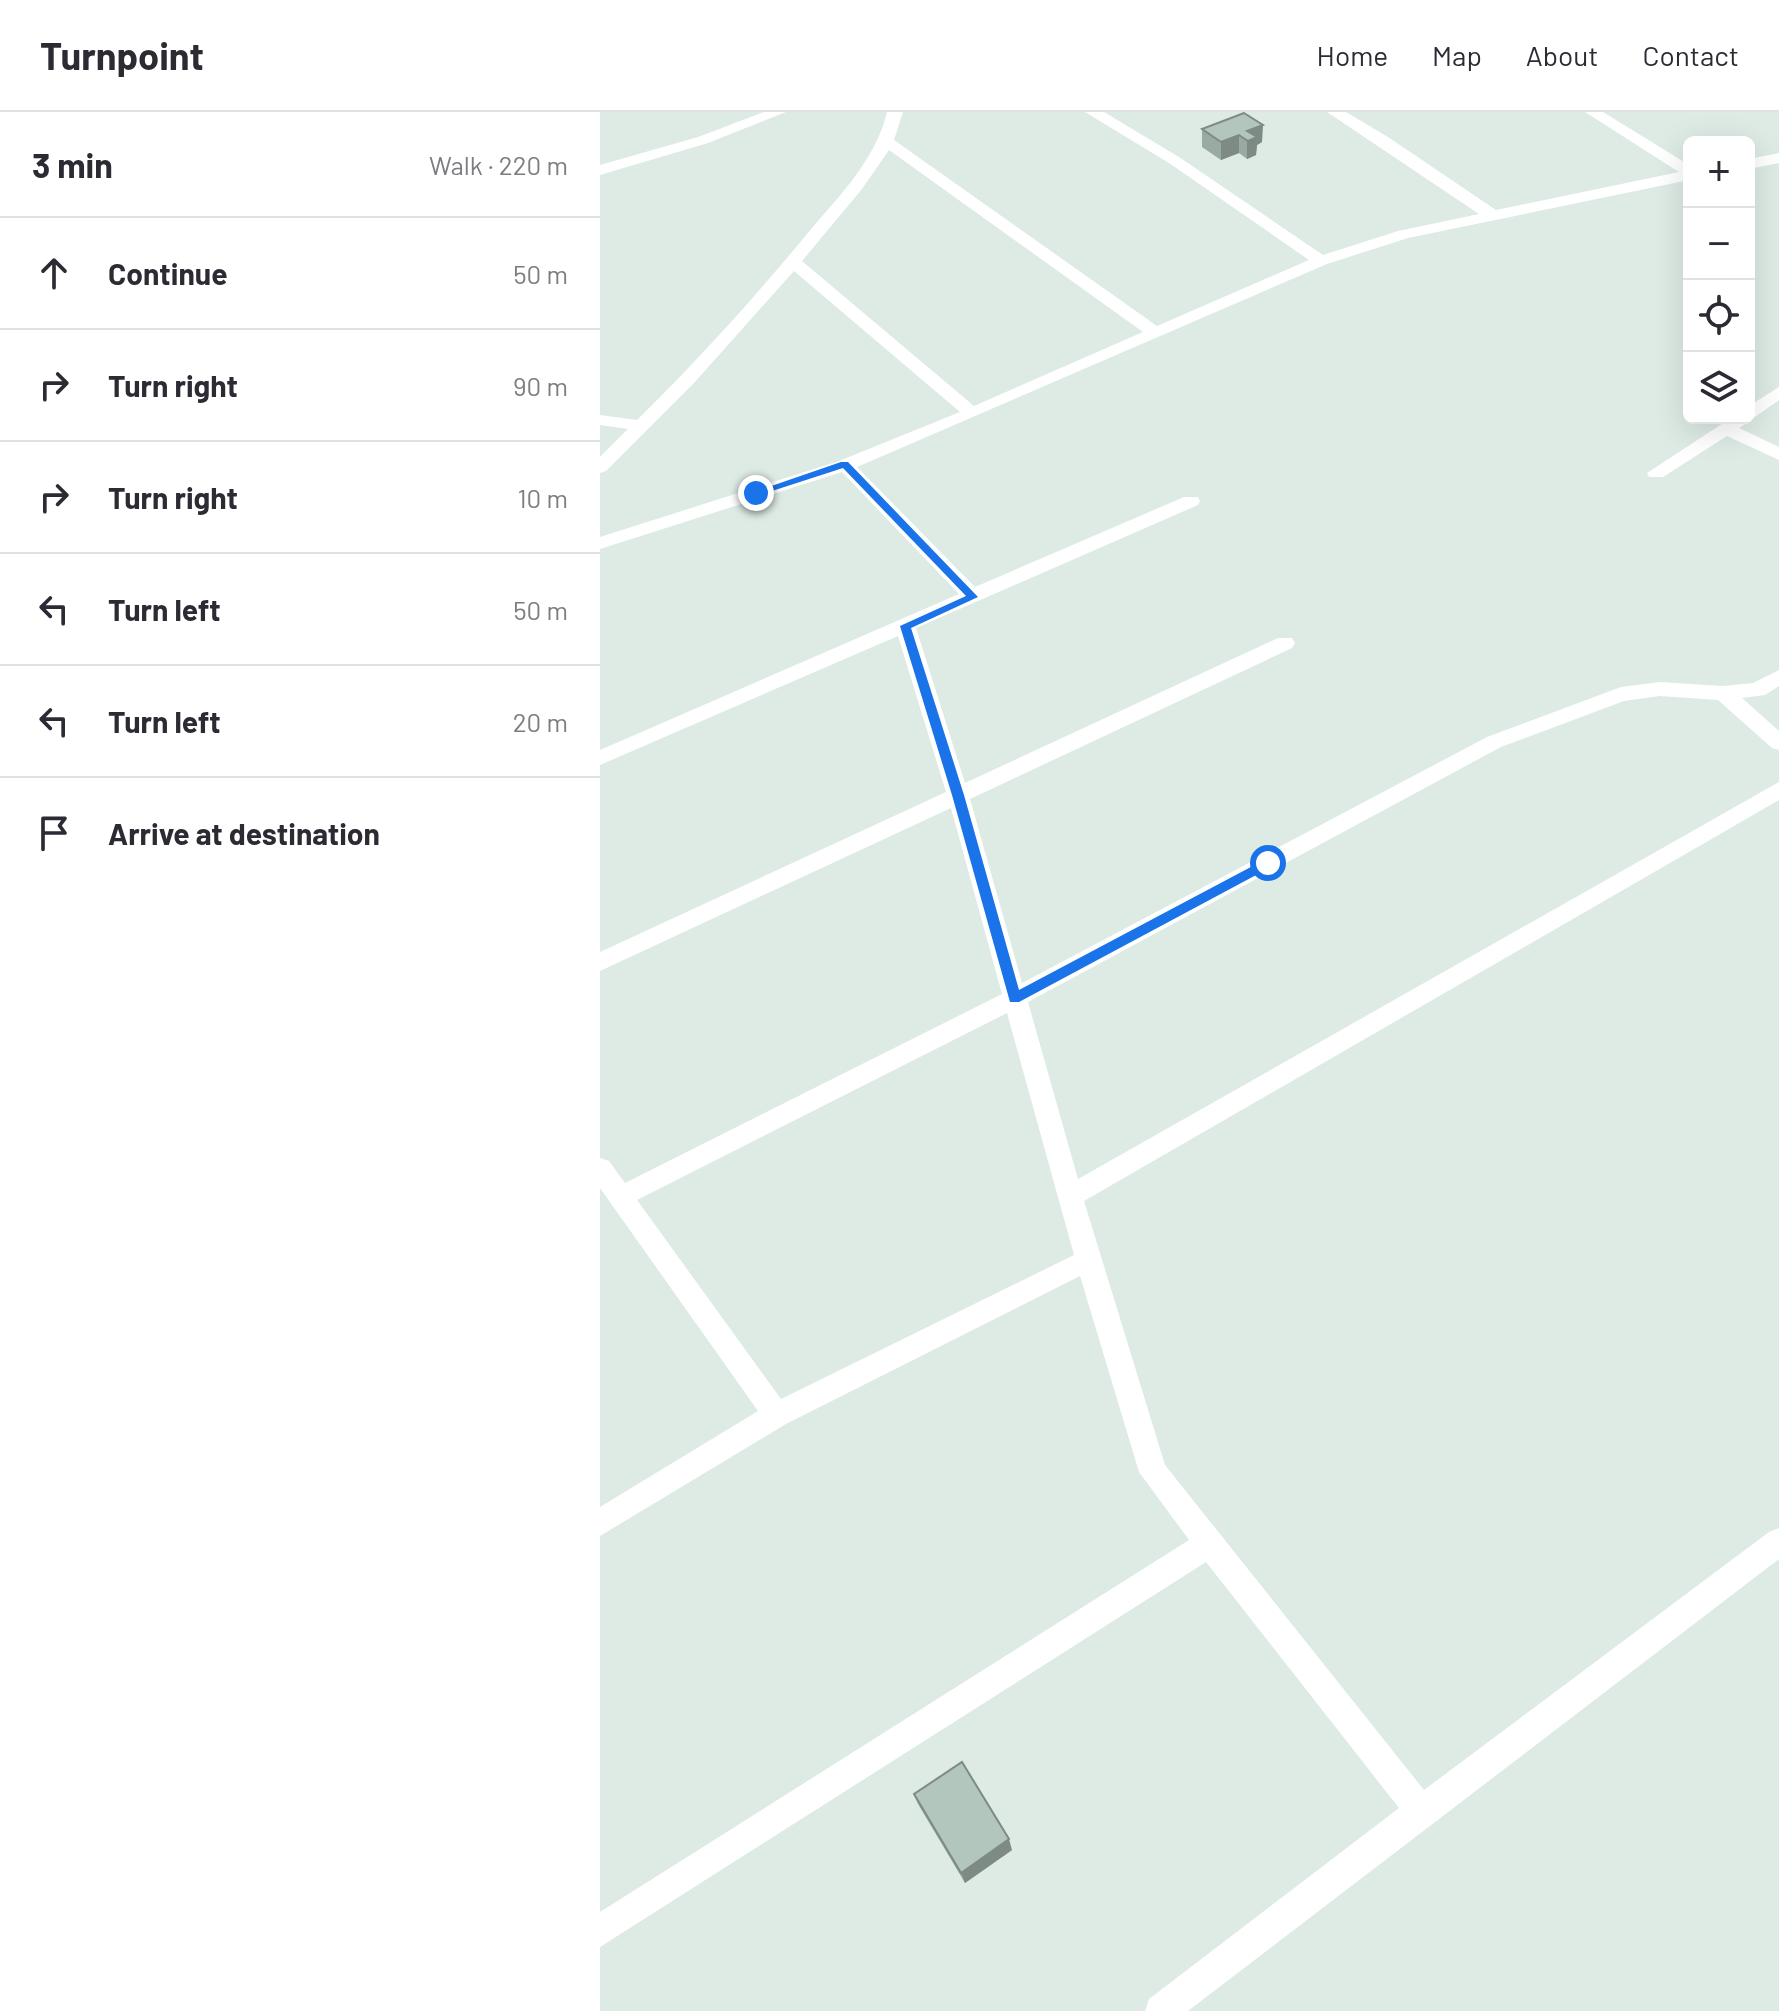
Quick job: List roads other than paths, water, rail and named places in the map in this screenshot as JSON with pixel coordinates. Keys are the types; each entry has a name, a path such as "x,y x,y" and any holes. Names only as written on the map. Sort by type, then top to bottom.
{"street":[{"path":"600,170 689,144 778,112"},
{"path":"600,467 707,362 793,262 887,142 895,112"},
{"path":"1093,112 1174,160 1321,261"},
{"path":"1335,112 1383,140 1492,215"},
{"path":"1593,112 1683,170"},
{"path":"887,142 1155,333"},
{"path":"1755,163 1779,158"},
{"path":"600,543 845,465 1321,261 1404,234 1683,175"},
{"path":"793,262 972,413"},
{"path":"1755,410 1779,392"},
{"path":"600,420 642,426"},
{"path":"1656,473 1735,424 1779,454"},
{"path":"845,465 973,597"},
{"path":"600,758 1191,501"},
{"path":"905,626 958,795 1088,1260 1153,1472 1421,1811"},
{"path":"600,962 1285,643"},
{"path":"620,1197 1015,998 1494,742 1621,694 1679,688 1723,693 1758,690 1779,677"},
{"path":"1723,693 1779,743"},
{"path":"1071,1196 1779,790"},
{"path":"600,1168 776,1415"},
{"path":"600,1523 776,1415 1088,1260"},
{"path":"1161,2011 1779,1542"},
{"path":"600,1931 1210,1543"}]}
